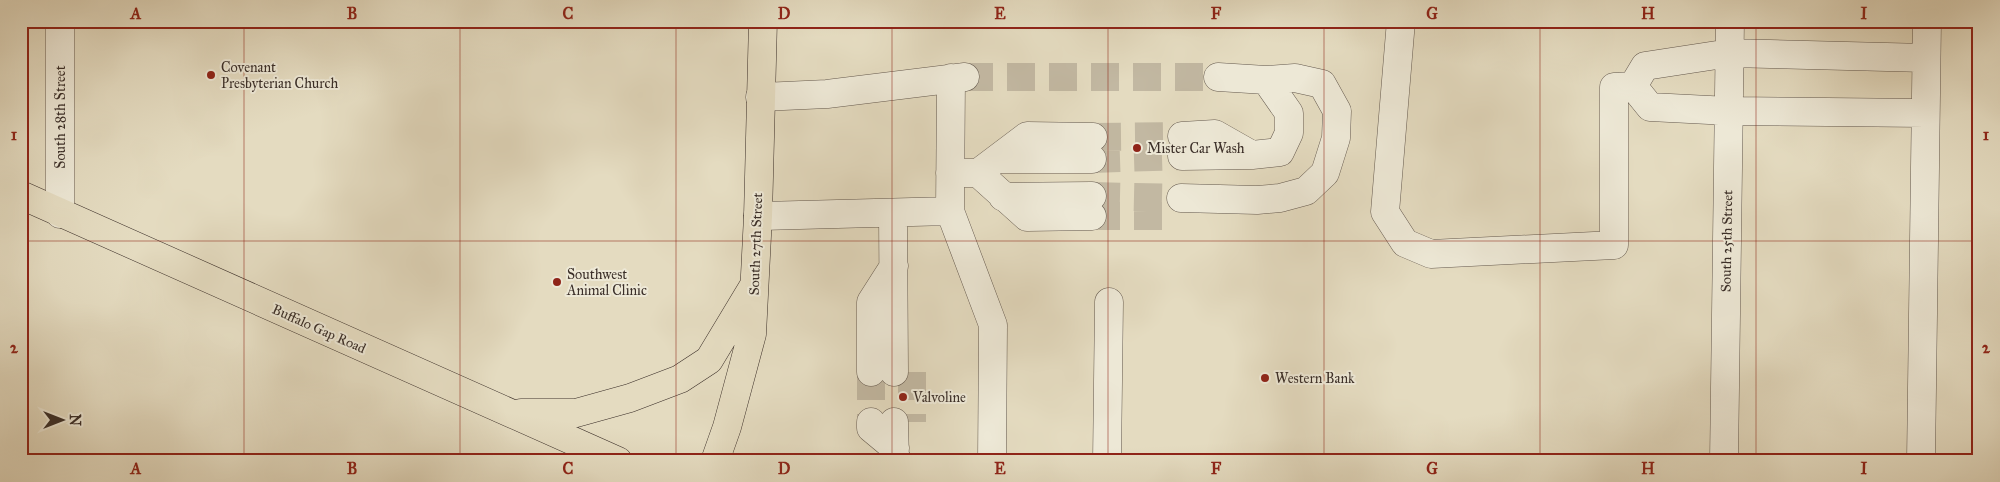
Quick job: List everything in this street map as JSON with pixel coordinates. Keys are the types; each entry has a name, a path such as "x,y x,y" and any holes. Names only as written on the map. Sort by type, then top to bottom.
{"main road":[{"name":"South 27th Street","path":"715,461 727,427 752,334 758,216 763,21"},
{"name":"Buffalo Gap Road","path":"21,195 618,461"},
{"path":"509,413 576,413 630,398 680,379 710,360 755,284"},
{"path":"545,429 567,461"}],"street":[{"name":"South 28th Street","path":"60,21 60,214"},
{"path":"1401,21 1385,212 1405,243 1431,254 1614,245 1614,87 1633,86"},
{"name":"South 25th Street","path":"1724,461 1730,21"},
{"path":"1921,461 1927,21"},
{"path":"1633,86 1645,66 1730,53 1926,58"},
{"path":"1181,207 1280,198 1306,191 1325,173 1336,138 1337,110 1322,84 1294,78 1266,80 1218,77"},
{"path":"760,97 827,94 958,78 950,173 950,210 993,325 992,461"},
{"path":"1182,146 1215,134 1252,156 1280,152 1289,134 1288,113 1266,80"},
{"path":"1633,86 1650,107 1729,111 1926,113"},
{"path":"950,173 988,166 1027,136 1093,148"},
{"path":"988,166 1002,197 1027,217 1092,206"},
{"path":"758,216 950,210"},
{"path":"893,213 894,266 912,300 892,372 871,302 894,266"},
{"path":"1107,461 1109,302"}],"tunnel":[{"path":"965,77 1218,77"},
{"path":"1093,137 1182,136"},
{"path":"1092,159 1182,156"},
{"path":"1092,196 1181,198"},
{"path":"1092,216 1176,216"},
{"path":"871,372 871,422"},
{"path":"912,372 912,422"}],"place":[{"name":"Covenant Presbyterian Church","path":"211,75"},
{"name":"Mister Car Wash","path":"1137,148"},
{"name":"Southwest Animal Clinic","path":"557,282"},
{"name":"Western Bank","path":"1265,378"},
{"name":"Valvoline","path":"903,397"}]}
